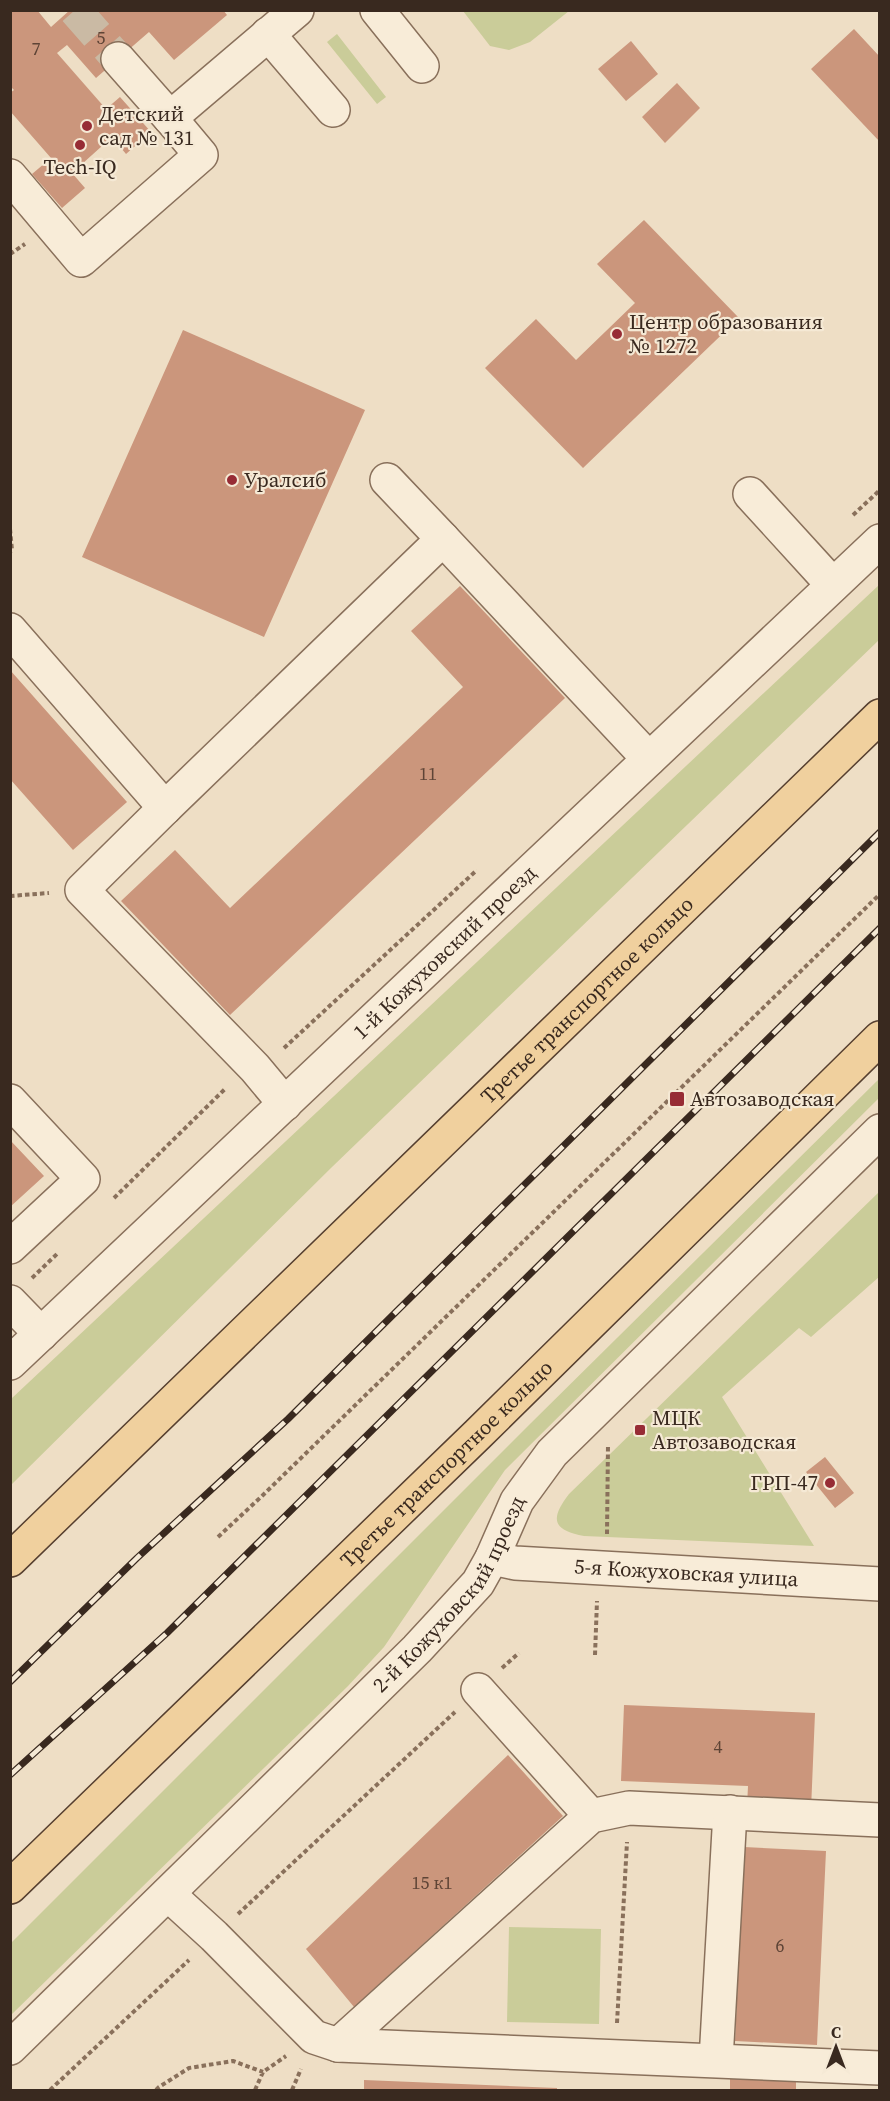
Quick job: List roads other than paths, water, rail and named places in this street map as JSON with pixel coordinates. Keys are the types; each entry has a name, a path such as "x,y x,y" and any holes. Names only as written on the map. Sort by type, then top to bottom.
{"main road":[{"name":"Третье транспортное кольцо","path":"10,1560 879,716"},
{"name":"Третье транспортное кольцо","path":"10,1887 469,1442 879,1038"}],"street":[{"path":"170,118 297,10"},
{"path":"377,10 422,66"},
{"path":"268,34 333,110"},
{"path":"10,176 81,260 201,155 118,59"},
{"path":"387,480 649,759"},
{"path":"750,494 833,585"},
{"path":"285,1104 255,1068 82,890 443,539"},
{"name":"1-й Кожуховский проезд","path":"10,1363 879,542"},
{"path":"10,630 165,808"},
{"path":"10,1101 83,1179 10,1247"},
{"name":"2-й Кожуховский проезд","path":"10,2048 417,1648 478,1583 492,1558 517,1501 552,1453 879,1131"},
{"path":"19,1293 41,1334"},
{"name":"5-я Кожуховская улица","path":"492,1558 515,1563 879,1584"},
{"path":"478,1690 591,1816"},
{"path":"326,2041 591,1816 629,1808 879,1820"},
{"path":"716,2060 730,1812"},
{"path":"168,1893 326,2041 616,2057 879,2068"}],"tunnel":[{"path":"75,10 118,59"}],"railway":[{"path":"10,1682 137,1558 288,1419 880,832"},
{"path":"10,1775 167,1633 880,928"}],"place":[{"name":"Детский сад № 131","path":"87,126"},
{"name":"Tech-IQ","path":"80,145"},
{"name":"Центр образования № 1272","path":"617,334"},
{"name":"Уралсиб","path":"232,480"},
{"name":"Автозаводская","path":"677,1099"},
{"name":"МЦК Автозаводская","path":"640,1430"},
{"name":"ГРП-47","path":"830,1483"}]}
